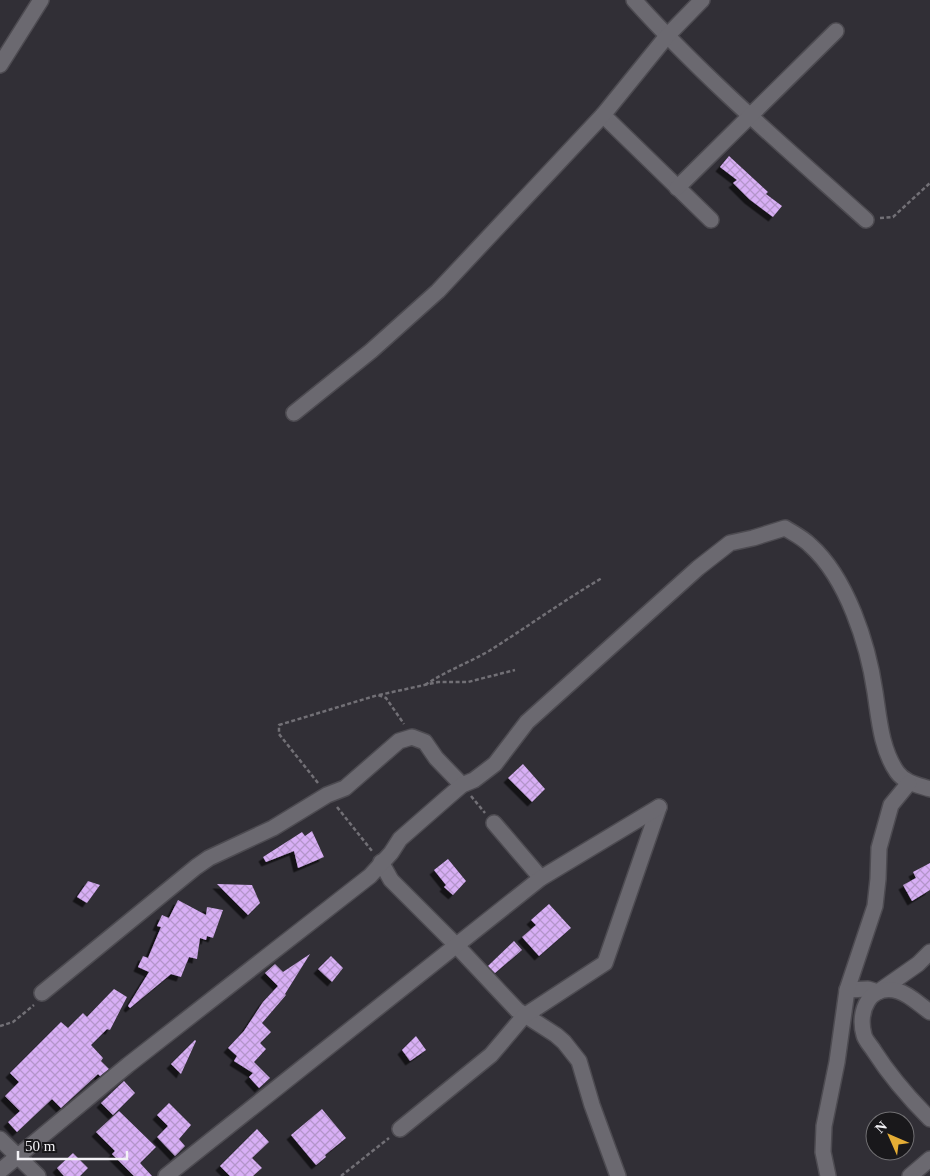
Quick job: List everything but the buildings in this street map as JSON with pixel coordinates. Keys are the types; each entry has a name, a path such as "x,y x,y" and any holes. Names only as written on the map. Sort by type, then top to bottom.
{"street":[{"path":"2,59 41,0"},
{"path":"634,0 667,36 750,116 866,220"},
{"path":"294,414 371,351 438,291 603,115 667,36 702,0"},
{"path":"677,188 836,31"},
{"path":"603,115 711,220"},
{"path":"0,1171 128,1065 370,876 391,853 400,839 462,786 474,780 495,764 527,722 698,568 730,544 785,528 810,544 830,568 852,608 863,637 873,674 886,750 898,772 909,782 930,789"},
{"path":"42,993 196,867 209,858 273,828 327,795 346,788 399,741 412,737 425,742 436,758 462,786"},
{"path":"828,1176 823,1152 824,1126 837,1062 847,990 875,906 879,848 891,805 909,782"},
{"path":"166,1176 541,878 659,807 605,963 524,1016 491,1055 400,1128"},
{"path":"494,823 541,878"},
{"path":"381,862 390,880 517,1010 564,1042 579,1061 592,1105 618,1176"},
{"path":"930,952 918,964 866,1001 862,1015 864,1036 900,1087 930,1119"},
{"path":"847,990 900,991 930,1012"},
{"path":"0,1139 38,1176"},
{"path":"910,1176 930,1159"}],"path":[{"path":"866,220 893,217 930,183"},
{"path":"425,685 443,673 483,655 602,578"},
{"path":"381,862 279,734 279,725 378,695 438,682 468,682 515,670"},
{"path":"378,695 386,698 412,737"},
{"path":"462,786 494,823"},
{"path":"0,1026 13,1022 35,1004 42,993"},
{"path":"341,1176 400,1128"}]}
